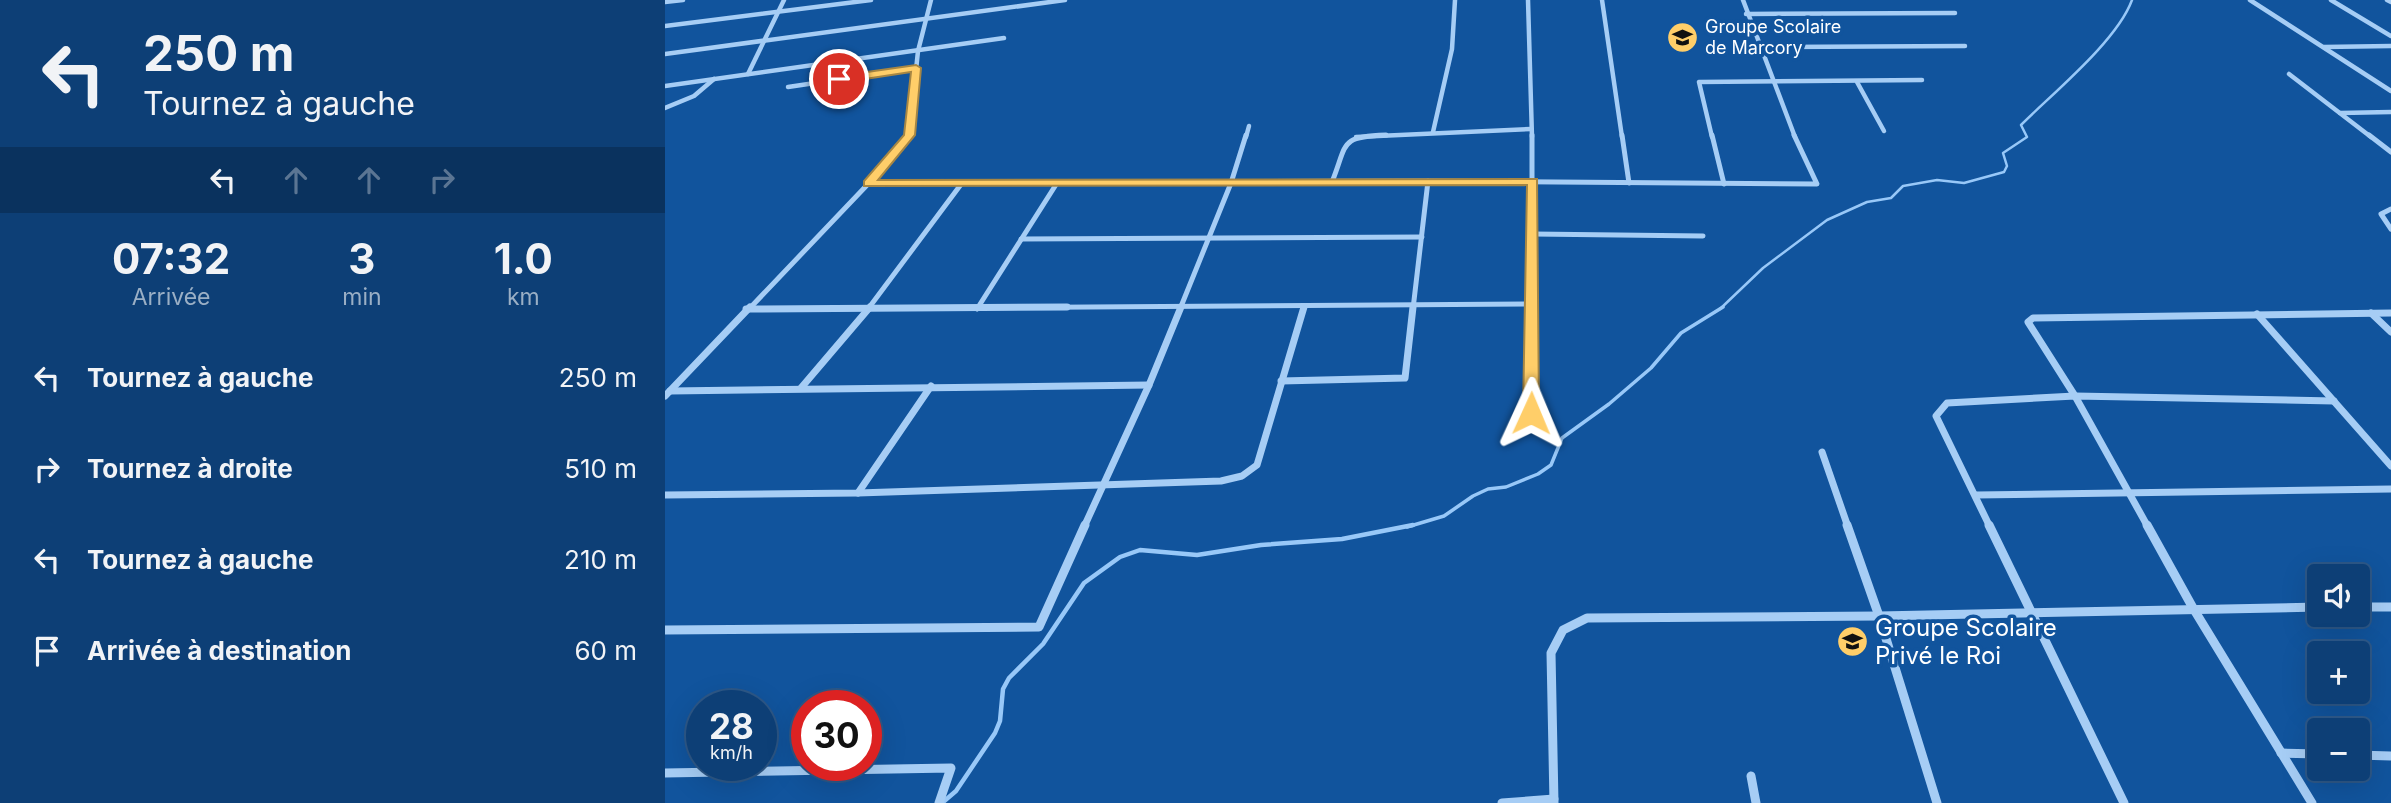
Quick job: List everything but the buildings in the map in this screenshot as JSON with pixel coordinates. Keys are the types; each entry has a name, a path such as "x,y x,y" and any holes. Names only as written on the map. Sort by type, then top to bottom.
{"street":[{"path":"665,2 683,0"},
{"path":"748,74 785,0"},
{"path":"665,26 871,0"},
{"path":"667,393 869,183 910,135 918,51 931,0"},
{"path":"665,54 1065,0"},
{"path":"1433,132 1452,49 1455,0"},
{"path":"1528,0 1534,304 1531,413"},
{"path":"1602,0 1629,183"},
{"path":"869,183 1428,181 1817,184 1790,127 1742,0"},
{"path":"2250,0 2391,91"},
{"path":"2331,1 2391,36"},
{"path":"1746,14 1955,13"},
{"path":"665,86 1005,38"},
{"path":"1760,47 1965,46"},
{"path":"2323,47 2391,46"},
{"path":"788,87 916,68"},
{"path":"2289,74 2391,152"},
{"path":"665,108 694,96 714,79"},
{"path":"1724,184 1699,82 1922,80"},
{"path":"1857,82 1884,131"},
{"path":"2340,113 2391,112"},
{"path":"665,630 1038,627 1149,384 1210,238 1249,126"},
{"path":"1332,182 1348,141 1357,136 1531,129"},
{"path":"1282,381 1405,378 1428,181"},
{"path":"801,388 868,309 961,183"},
{"path":"977,309 1057,183"},
{"path":"2391,209 2381,214 2391,229"},
{"path":"1533,234 1703,236"},
{"path":"1021,239 1422,237"},
{"path":"746,309 1534,304"},
{"path":"665,495 1102,486 1221,481 1243,476 1257,465 1304,306"},
{"path":"2371,313 2391,332"},
{"path":"2312,803 2193,608 2074,396 2028,322 2033,318 2391,313"},
{"path":"2257,314 2391,466"},
{"path":"667,393 801,388 1149,384"},
{"path":"858,493 931,386"},
{"path":"2124,803 1936,416 1947,403 2074,396 2334,401"},
{"path":"1822,452 1879,616 1937,803"},
{"path":"1976,495 2391,489"},
{"path":"1502,803 1554,801 1551,653 1563,630 1587,618 2034,614 2307,607"},
{"path":"2370,607 2391,607"},
{"path":"2281,753 2307,754"},
{"path":"2370,755 2391,756"},
{"path":"665,773 951,768 939,803"},
{"path":"1751,776 1756,803"}],"waterway":[{"path":"1720,309 1763,268 1827,220 1867,202 1891,198 1903,186 1937,180 1964,183 2004,172 2007,166 2003,153 2027,137 2021,125 2099,49 2124,16 2132,0"},
{"path":"1407,527 1444,516 1473,496 1488,489 1506,487 1538,474 1551,465 1562,438 1609,404 1651,368 1681,333 1720,309"},
{"path":"942,803 956,791 995,733 1000,721 1003,689 1009,678 1043,644 1084,583 1120,557 1140,550 1197,555 1261,545 1342,539 1413,525"}],"place":[{"name":"Groupe Scolaire de Marcory","path":"1682,37"},
{"name":"Groupe Scolaire Privé le Roi","path":"1852,642"}],"route":[{"path":"839,79 916,68 910,135 869,183 1533,182 1531,413"}]}
